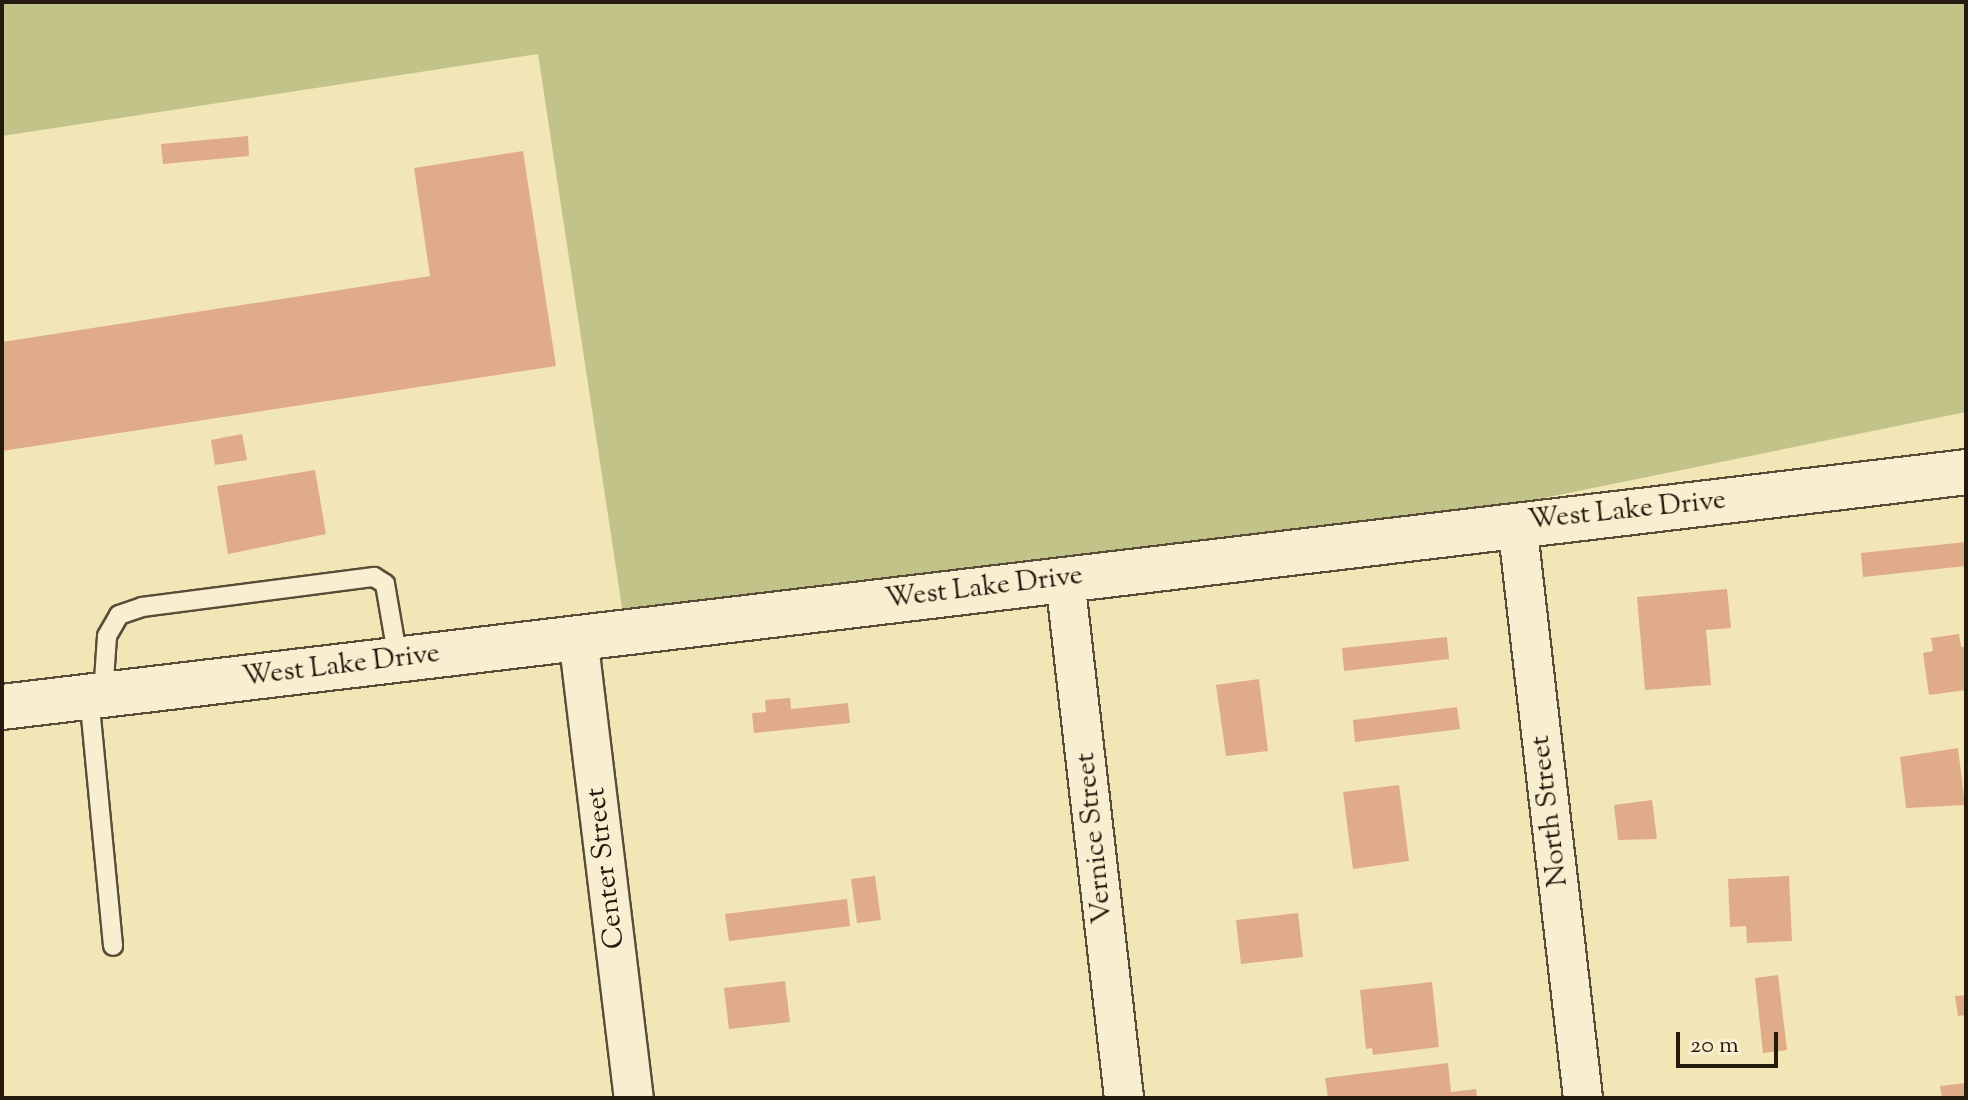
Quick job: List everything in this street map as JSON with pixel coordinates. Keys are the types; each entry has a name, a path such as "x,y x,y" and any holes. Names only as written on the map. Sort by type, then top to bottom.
{"street":[{"name":"West Lake Drive","path":"2,707 1517,523 1966,472"},
{"name":"North Street","path":"1517,523 1583,1098"},
{"name":"Vernice Street","path":"1065,579 1124,1098"},
{"name":"Center Street","path":"578,637 634,1098"}],"lane":[{"path":"113,946 96,696 107,636 119,615 142,607 374,577 385,584 398,659"}],"green space":[{"path":"2,2 1966,2 1966,412 1495,508 623,614 538,54 2,136"}],"building":[{"path":"248,136 249,156 163,164 161,144"},
{"path":"523,151 556,366 2,451 2,342 430,276 414,168"},
{"path":"242,434 247,460 215,465 211,440"},
{"path":"315,470 326,534 228,554 217,486"},
{"path":"1966,542 1966,566 1863,577 1861,553"},
{"path":"1727,589 1731,628 1706,630 1711,685 1645,690 1637,597"},
{"path":"1959,634 1961,647 1966,647 1966,690 1929,695 1923,653 1933,651 1931,638"},
{"path":"1447,637 1449,659 1344,671 1342,648"},
{"path":"1259,679 1268,751 1226,756 1216,685"},
{"path":"790,698 791,709 848,703 850,723 754,733 752,713 766,712 765,700"},
{"path":"1457,707 1460,729 1355,742 1353,720"},
{"path":"1958,748 1965,805 1906,808 1900,757"},
{"path":"1399,785 1409,861 1353,869 1343,792"},
{"path":"1652,800 1657,839 1618,840 1614,805"},
{"path":"875,876 881,920 857,923 851,879"},
{"path":"1789,876 1792,941 1747,943 1746,926 1730,927 1728,879"},
{"path":"847,899 850,926 729,941 725,914"},
{"path":"1298,913 1303,957 1241,964 1236,920"},
{"path":"1778,975 1787,1050 1763,1053 1755,978"},
{"path":"785,981 790,1022 729,1029 724,988"},
{"path":"1432,982 1439,1047 1373,1055 1372,1048 1366,1049 1360,990"},
{"path":"1966,995 1966,1015 1958,1016 1955,996"},
{"path":"1448,1063 1451,1092 1476,1089 1477,1098 1328,1098 1325,1078"},
{"path":"1966,1083 1966,1098 1942,1098 1940,1086"}]}
